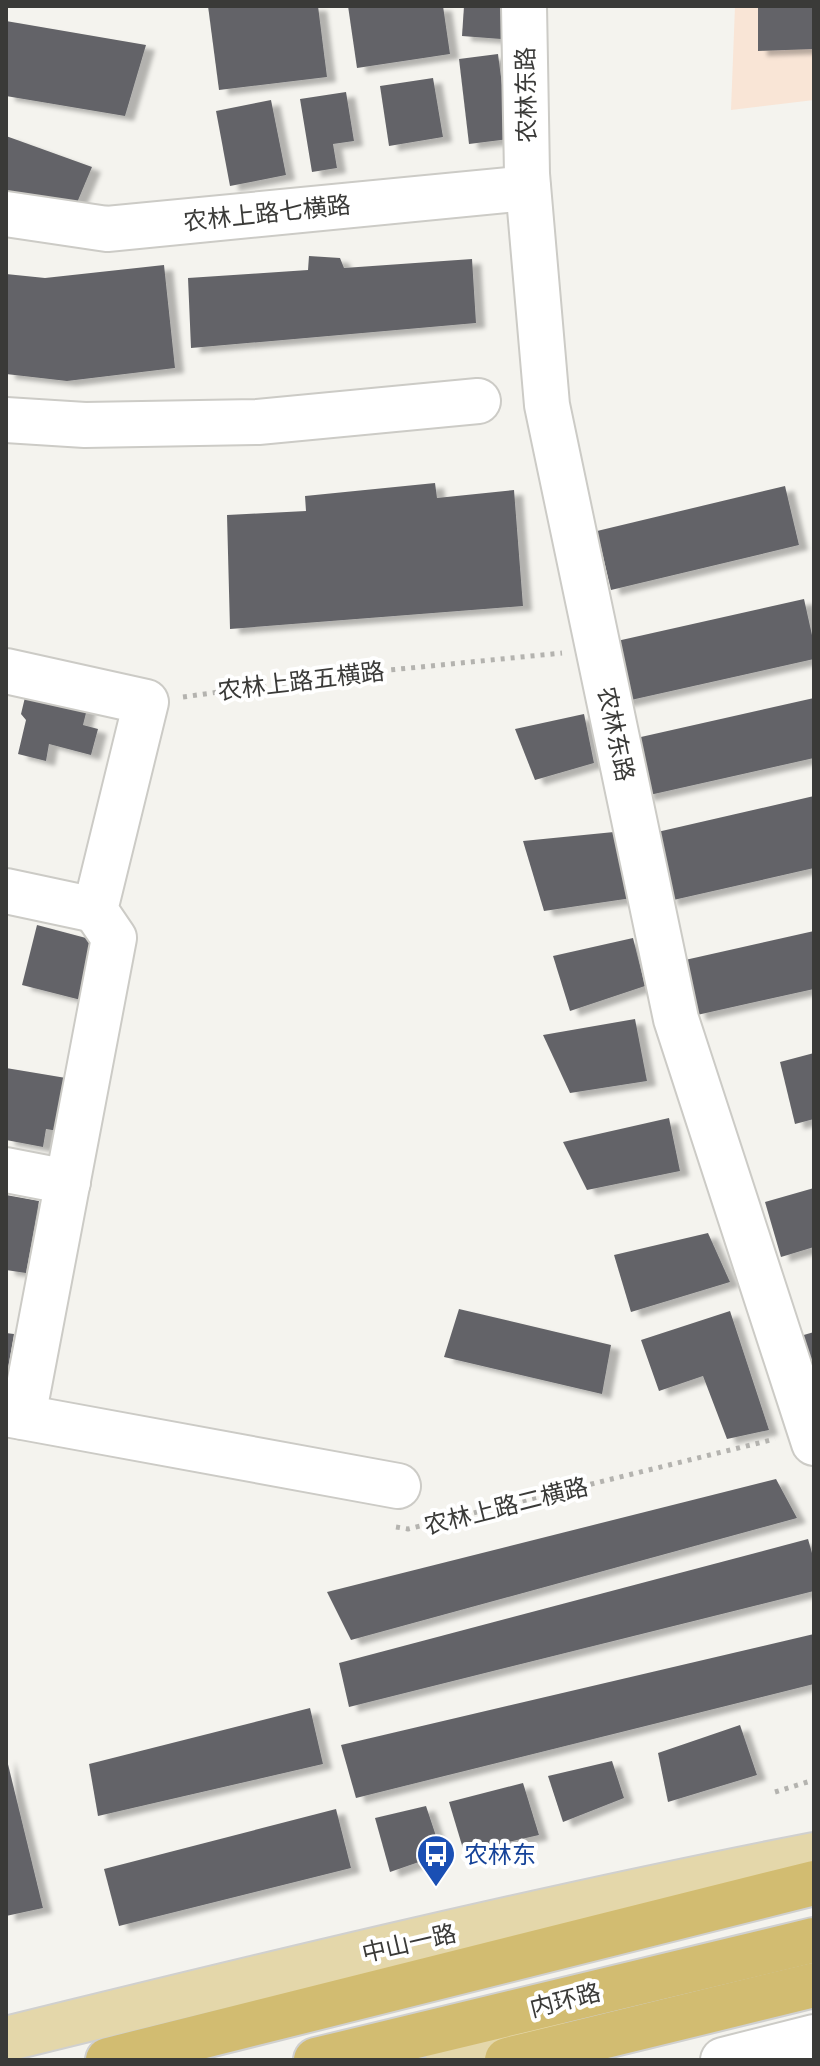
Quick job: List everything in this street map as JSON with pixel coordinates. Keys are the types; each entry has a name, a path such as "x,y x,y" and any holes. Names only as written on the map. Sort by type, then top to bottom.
{"highway":[{"path":"108,2060 814,1883"},
{"name":"内环路","path":"316,2060 814,1940"},
{"name":"内环路","path":"507,2060 814,1985"}],"main road":[{"name":"中山一路","path":"6,2039 443,1935 814,1855"},
{"path":"448,2060 814,1970"}],"street":[{"name":"农林东路","path":"524,6 528,188 547,405 676,1019 812,1436"},
{"name":"农林上路七横路","path":"6,214 107,229 528,188"},
{"path":"6,420 85,425 258,422 478,401"},
{"path":"6,671 146,702 95,910"},
{"path":"6,891 95,910 114,938 68,1182 14,1415"},
{"path":"6,1170 68,1182"},
{"name":"农林上路二横路","path":"14,1415 398,1486"},
{"path":"723,2060 814,2037"}],"path":[{"name":"农林上路五横路","path":"146,702 349,674 598,649"},
{"name":"农林上路二横路","path":"398,1486 395,1526 408,1529 812,1436"},
{"path":"775,1792 814,1780"}],"shaded area":[{"path":"735,6 814,6 814,100 731,110"}],"building":[{"path":"208,6 318,6 327,77 219,90"},
{"path":"348,6 443,6 450,54 357,68"},
{"path":"464,6 504,6 501,39 462,36"},
{"path":"758,6 814,6 814,49 758,51"},
{"path":"6,21 146,45 125,116 6,96"},
{"path":"498,54 509,139 469,144 459,59"},
{"path":"433,78 443,137 389,146 380,86"},
{"path":"346,92 354,141 333,144 337,168 312,172 300,99"},
{"path":"271,100 286,175 230,186 216,111"},
{"path":"6,136 92,167 71,217 6,197"},
{"path":"309,256 340,258 344,268 472,259 476,323 191,348 188,278 308,270"},
{"path":"164,265 175,368 67,381 6,374 6,274 45,278"},
{"path":"435,483 437,498 514,490 523,606 230,629 227,515 306,511 305,496"},
{"path":"785,486 799,545 611,590 597,531"},
{"path":"804,599 814,644 814,659 622,702 608,643"},
{"path":"27,689 88,705 83,725 98,729 91,755 49,744 46,761 18,754 26,720 21,714"},
{"path":"814,698 814,758 645,796 632,739"},
{"path":"584,714 594,763 535,780 515,729"},
{"path":"814,796 814,868 669,901 653,833"},
{"path":"614,832 632,898 544,911 523,841"},
{"path":"37,925 101,942 85,1001 22,985"},
{"path":"814,931 814,989 697,1015 685,960"},
{"path":"633,938 645,986 570,1011 553,956"},
{"path":"635,1019 647,1081 570,1093 543,1035"},
{"path":"814,1053 814,1119 795,1124 780,1062"},
{"path":"6,1068 72,1079 64,1132 46,1129 43,1147 6,1140"},
{"path":"669,1118 680,1171 587,1190 563,1142"},
{"path":"814,1188 814,1247 781,1257 765,1202"},
{"path":"6,1195 39,1201 26,1273 6,1270"},
{"path":"708,1233 730,1282 631,1312 614,1255"},
{"path":"459,1309 611,1345 602,1394 444,1357"},
{"path":"730,1311 769,1430 727,1439 703,1376 659,1391 641,1340"},
{"path":"814,1332 814,1402 790,1339"},
{"path":"6,1333 14,1334 8,1369 6,1369"},
{"path":"776,1479 797,1518 351,1640 327,1592"},
{"path":"808,1539 814,1560 814,1591 349,1707 339,1663"},
{"path":"814,1634 814,1684 356,1798 341,1745"},
{"path":"310,1708 323,1764 98,1816 89,1764"},
{"path":"740,1725 757,1775 668,1802 658,1753"},
{"path":"6,1756 43,1908 6,1916"},
{"path":"612,1761 624,1798 563,1822 548,1776"},
{"path":"523,1783 539,1835 464,1852 449,1802"},
{"path":"426,1806 442,1854 390,1872 375,1818"},
{"path":"336,1809 351,1868 119,1926 104,1869"}],"place":[{"name":"农林东","path":"436,1888"}]}
